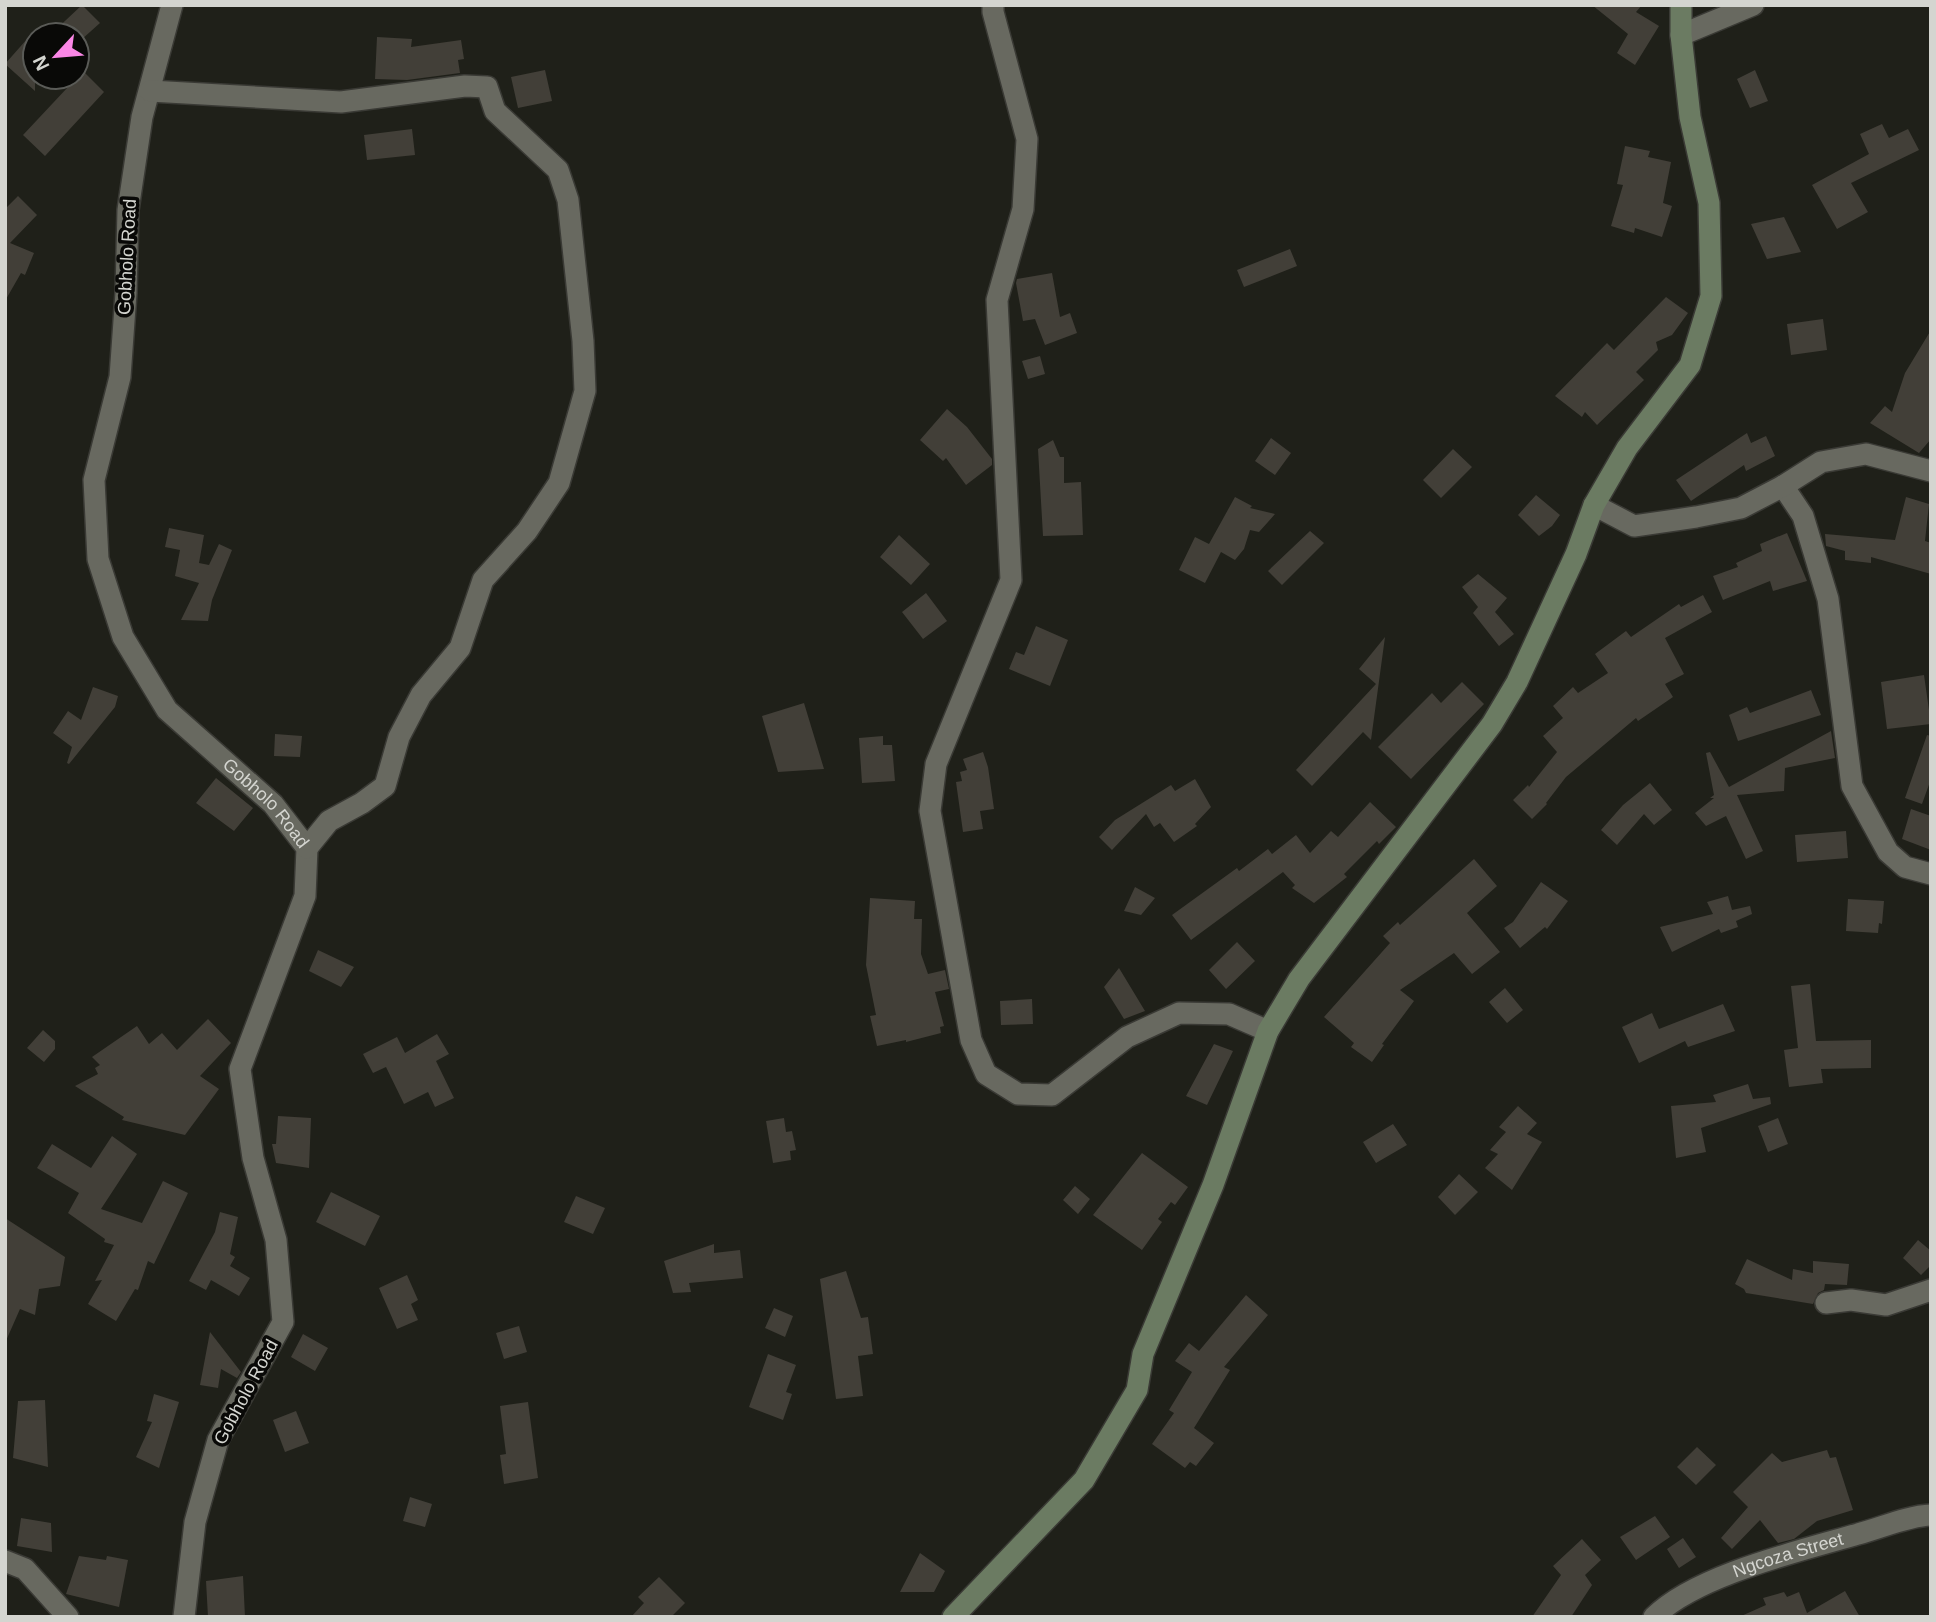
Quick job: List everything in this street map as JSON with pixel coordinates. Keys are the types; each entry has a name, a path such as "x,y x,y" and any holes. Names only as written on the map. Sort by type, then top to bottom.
{"street":[{"name":"Gobholo Road","path":"172,5 142,117 128,210 120,377 94,480 98,559 123,637 167,710 273,804 307,848 305,896 240,1069 253,1158 276,1240 283,1322 218,1440 195,1522 184,1617"},
{"path":"993,5 1027,139 1023,209 997,300 1011,580 936,764 930,811 971,1040 986,1074 1018,1094 1052,1095 1127,1037 1180,1013 1229,1014 1268,1031"},
{"path":"953,1617 1083,1480 1137,1390 1143,1354 1213,1185 1268,1031 1299,979 1492,724 1517,682 1576,554 1594,505 1627,448 1690,365 1711,296 1709,203 1690,117 1681,34 1681,5"},
{"path":"1681,34 1752,5"},
{"path":"150,91 341,102 465,86 487,87 495,111 558,170 568,200 583,341 585,391 559,483 527,531 483,580 460,648 421,695 399,737 384,786 362,803 329,821 307,848"},
{"path":"1594,505 1634,526 1741,508 1821,463 1866,454 1931,471"},
{"path":"1783,486 1803,516 1828,599 1852,786 1888,852 1905,867 1931,874"},
{"path":"1826,1303 1851,1300 1886,1306 1931,1290"},
{"name":"Ngcoza Street","path":"1654,1617 1664,1607 1724,1575 1931,1515"},
{"path":"5,1561 25,1569 68,1617"}],"building":[{"path":"82,5 100,23 91,31 91,21 65,21"},
{"path":"1592,5 1642,5 1636,12 1659,26 1635,65 1617,53 1628,34"},
{"path":"377,37 412,39 411,47 461,40 464,59 458,60 460,73 407,80 375,79"},
{"path":"21,46 21,78 5,64"},
{"path":"545,70 552,101 518,108 511,77"},
{"path":"1755,70 1768,101 1750,108 1737,79"},
{"path":"91,79 104,92 45,156 23,135 64,91 91,91"},
{"path":"1882,124 1889,138 1908,129 1919,150 1851,183 1868,212 1837,229 1812,185 1869,154 1860,134"},
{"path":"412,129 415,155 367,160 364,135"},
{"path":"1625,146 1650,151 1648,157 1671,162 1663,203 1672,206 1662,237 1635,228 1634,233 1611,226 1623,185 1617,184"},
{"path":"18,196 37,215 10,243 34,253 25,275 21,273 5,301 5,209"},
{"path":"1784,217 1801,252 1767,259 1751,224"},
{"path":"1290,249 1297,266 1244,287 1237,270"},
{"path":"1052,273 1060,317 1070,313 1077,333 1045,345 1035,319 1023,321 1016,283 1017,279"},
{"path":"1666,297 1688,313 1672,335 1656,342 1658,350 1636,372 1644,380 1597,425 1585,412 1582,417 1555,396 1607,343 1614,350"},
{"path":"1823,319 1827,350 1791,355 1787,324"},
{"path":"1931,330 1931,439 1919,453 1870,423 1885,406 1892,412 1905,373"},
{"path":"1040,356 1045,374 1028,379 1022,361"},
{"path":"947,409 967,427 992,459 992,465 966,485 946,458 943,461 920,440"},
{"path":"1747,433 1751,443 1766,436 1775,456 1746,471 1744,465 1691,501 1676,480"},
{"path":"1271,438 1291,453 1275,475 1255,461"},
{"path":"1053,440 1060,457 1064,457 1064,483 1081,482 1083,535 1043,536 1038,449"},
{"path":"1453,449 1472,467 1441,498 1423,480"},
{"path":"1536,495 1560,515 1552,526 1539,536 1518,515"},
{"path":"1235,497 1252,506 1250,508 1275,514 1259,532 1250,530 1244,549 1235,560 1221,552 1205,583 1179,570 1195,537 1209,544"},
{"path":"1906,497 1929,504 1925,541 1931,543 1931,574 1871,557 1871,563 1845,560 1845,551 1826,546 1825,534 1895,540"},
{"path":"169,528 204,535 199,563 209,565 219,544 232,550 212,600 208,621 181,620 199,583 175,576 180,550 165,547"},
{"path":"1310,531 1324,543 1282,585 1268,571"},
{"path":"1787,533 1807,581 1773,591 1770,581 1723,600 1713,576 1738,567 1736,563 1762,551 1760,544"},
{"path":"899,535 930,564 911,585 880,557"},
{"path":"1478,574 1507,598 1495,612 1514,634 1499,646 1473,613 1478,607 1462,587"},
{"path":"926,593 947,621 923,639 902,612"},
{"path":"1703,595 1712,612 1665,638 1684,674 1665,684 1673,697 1638,721 1636,718 1566,777 1547,804 1532,819 1513,800 1528,785 1529,787 1557,752 1543,736 1563,718 1553,706 1573,687 1578,693 1608,673 1595,654 1626,631 1631,637 1679,604 1681,607"},
{"path":"1036,626 1068,640 1050,686 1009,669 1016,652 1024,655"},
{"path":"1385,637 1371,740 1363,732 1312,786 1296,770 1376,684 1359,669"},
{"path":"1924,675 1931,724 1887,729 1881,682"},
{"path":"1462,682 1484,704 1411,779 1378,747 1432,693 1441,703"},
{"path":"93,687 118,696 115,707 69,764 67,763 72,747 53,733 68,711 81,720"},
{"path":"1811,690 1821,715 1738,741 1729,715 1747,707 1750,713"},
{"path":"804,703 824,769 778,772 762,716"},
{"path":"1831,731 1835,758 1785,768 1784,791 1737,795 1763,851 1746,859 1726,816 1706,826 1695,813 1714,798 1710,798 1714,795 1706,753 1710,752 1729,787"},
{"path":"275,734 302,736 300,757 274,756"},
{"path":"1927,735 1931,736 1931,779 1922,804 1905,798"},
{"path":"883,736 883,745 892,745 895,781 862,783 859,738"},
{"path":"983,752 994,809 980,811 983,829 963,832 956,782 962,781 960,772 967,770 963,759"},
{"path":"216,778 253,808 234,831 196,803"},
{"path":"1195,779 1211,807 1195,824 1197,826 1174,842 1160,823 1154,827 1146,814 1112,850 1099,837 1115,820 1171,785 1175,791"},
{"path":"1650,783 1672,810 1654,825 1644,814 1617,845 1601,830 1623,805"},
{"path":"1370,802 1396,827 1379,844 1377,841 1344,874 1347,877 1314,903 1292,888 1295,885 1283,872 1191,940 1172,915 1237,868 1239,871 1268,849 1272,854 1296,835 1310,853 1331,831 1338,837"},
{"path":"1911,809 1931,816 1931,850 1902,839"},
{"path":"1846,831 1848,858 1797,862 1795,835"},
{"path":"1474,859 1497,886 1467,913 1500,952 1472,974 1454,953 1400,990 1414,1001 1372,1062 1351,1047 1354,1043 1324,1017 1390,943 1383,936 1398,922 1400,925"},
{"path":"1541,882 1568,901 1547,929 1545,927 1520,948 1504,928 1513,922"},
{"path":"1135,887 1155,898 1141,915 1124,911"},
{"path":"1728,896 1732,910 1750,906 1752,914 1736,921 1738,927 1721,933 1719,929 1672,952 1660,927 1713,914 1707,902"},
{"path":"870,898 915,901 914,919 922,919 921,954 928,974 945,970 949,989 935,992 944,1026 940,1027 941,1033 877,1046 870,1016 876,1015 866,965"},
{"path":"1848,899 1884,901 1882,924 1879,923 1878,933 1846,931"},
{"path":"1237,942 1255,961 1226,989 1209,970"},
{"path":"318,950 354,967 341,987 309,971"},
{"path":"1119,968 1145,1011 1124,1019 1104,987"},
{"path":"1810,984 1816,1041 1871,1040 1871,1068 1821,1069 1823,1083 1789,1087 1784,1050 1798,1048 1791,986"},
{"path":"1505,988 1523,1010 1507,1023 1489,1002"},
{"path":"1032,999 1033,1024 1001,1025 1000,1001"},
{"path":"1723,1004 1735,1031 1688,1047 1685,1041 1639,1063 1622,1027 1652,1013 1659,1029"},
{"path":"208,1019 231,1043 200,1076 219,1089 185,1135 122,1120 124,1117 75,1086 98,1074 95,1068 100,1065 92,1057 137,1026 149,1044 162,1033 177,1050"},
{"path":"43,1030 55,1041 55,1049 44,1062 27,1048"},
{"path":"437,1034 449,1054 436,1061 454,1098 435,1107 428,1092 404,1104 386,1067 373,1073 363,1054 397,1037 405,1053"},
{"path":"1214,1044 1233,1051 1207,1105 1186,1096"},
{"path":"1748,1084 1753,1099 1770,1097 1771,1104 1701,1128 1706,1152 1676,1158 1671,1106 1716,1102 1713,1095"},
{"path":"1518,1106 1537,1123 1527,1134 1542,1142 1512,1190 1485,1168 1498,1154 1490,1150 1506,1132 1499,1127"},
{"path":"278,1116 311,1118 309,1168 276,1163 272,1144 276,1144"},
{"path":"784,1118 786,1132 792,1131 796,1150 790,1151 791,1160 773,1163 766,1121"},
{"path":"1778,1118 1788,1144 1768,1152 1758,1126"},
{"path":"1393,1124 1407,1145 1376,1163 1363,1142"},
{"path":"112,1136 137,1154 101,1209 142,1223 163,1181 188,1193 154,1264 148,1261 138,1290 135,1289 116,1321 88,1304 102,1280 95,1281 114,1245 104,1242 105,1239 68,1213 79,1193 37,1168 52,1144 91,1168"},
{"path":"1142,1153 1188,1187 1175,1205 1171,1202 1158,1219 1162,1222 1142,1250 1093,1215"},
{"path":"1459,1174 1478,1192 1455,1215 1438,1197"},
{"path":"1075,1186 1090,1199 1078,1214 1063,1200"},
{"path":"331,1192 380,1216 365,1246 316,1222"},
{"path":"576,1196 605,1208 593,1234 564,1222"},
{"path":"220,1212 238,1217 230,1254 235,1257 230,1266 250,1278 239,1296 211,1280 206,1290 189,1281 215,1232"},
{"path":"5,1218 65,1257 60,1286 39,1289 35,1315 20,1309 5,1343"},
{"path":"1918,1240 1931,1251 1931,1265 1921,1275 1903,1258"},
{"path":"714,1244 714,1253 740,1250 743,1278 689,1283 691,1292 673,1293 664,1261"},
{"path":"1747,1259 1792,1280 1793,1269 1813,1273 1813,1261 1849,1264 1847,1285 1825,1284 1824,1290 1818,1293 1813,1304 1746,1293 1735,1284"},
{"path":"846,1271 861,1318 868,1317 873,1354 858,1356 863,1396 836,1399 820,1279"},
{"path":"407,1275 418,1300 411,1304 418,1320 397,1329 379,1288"},
{"path":"1246,1295 1268,1315 1224,1367 1230,1370 1194,1428 1214,1443 1196,1466 1190,1462 1185,1468 1152,1444 1174,1413 1169,1410 1192,1372 1175,1361 1189,1343 1199,1351"},
{"path":"774,1308 793,1316 785,1337 765,1328"},
{"path":"519,1326 527,1352 504,1359 496,1333"},
{"path":"210,1332 241,1372 237,1378 221,1369 218,1388 200,1385"},
{"path":"303,1334 328,1348 315,1371 291,1357"},
{"path":"768,1354 796,1365 786,1392 792,1394 783,1420 749,1407"},
{"path":"154,1394 179,1402 159,1468 136,1457 152,1422 147,1421"},
{"path":"45,1400 48,1467 13,1458 18,1401"},
{"path":"528,1402 538,1478 504,1484 500,1455 506,1454 500,1406"},
{"path":"296,1411 309,1443 285,1452 273,1420"},
{"path":"1697,1447 1716,1465 1696,1485 1677,1467"},
{"path":"1827,1450 1830,1458 1836,1457 1853,1510 1817,1521 1794,1539 1778,1543 1760,1520 1732,1549 1721,1538 1748,1507 1733,1492 1772,1453 1782,1462"},
{"path":"410,1497 432,1504 425,1527 403,1521"},
{"path":"1655,1516 1670,1537 1636,1560 1620,1537"},
{"path":"21,1518 51,1523 52,1552 17,1546"},
{"path":"1683,1538 1696,1557 1679,1568 1667,1549"},
{"path":"1582,1539 1601,1560 1585,1575 1592,1585 1571,1617 1532,1617 1561,1575 1553,1566"},
{"path":"920,1553 945,1571 934,1592 900,1592"},
{"path":"79,1556 106,1560 107,1556 128,1560 119,1607 66,1594"},
{"path":"243,1576 245,1617 208,1617 206,1581"},
{"path":"659,1577 685,1603 671,1617 631,1617 644,1603 638,1597"},
{"path":"1845,1591 1860,1617 1739,1617 1766,1605 1763,1598 1784,1592 1787,1597 1799,1592 1807,1613"}]}
